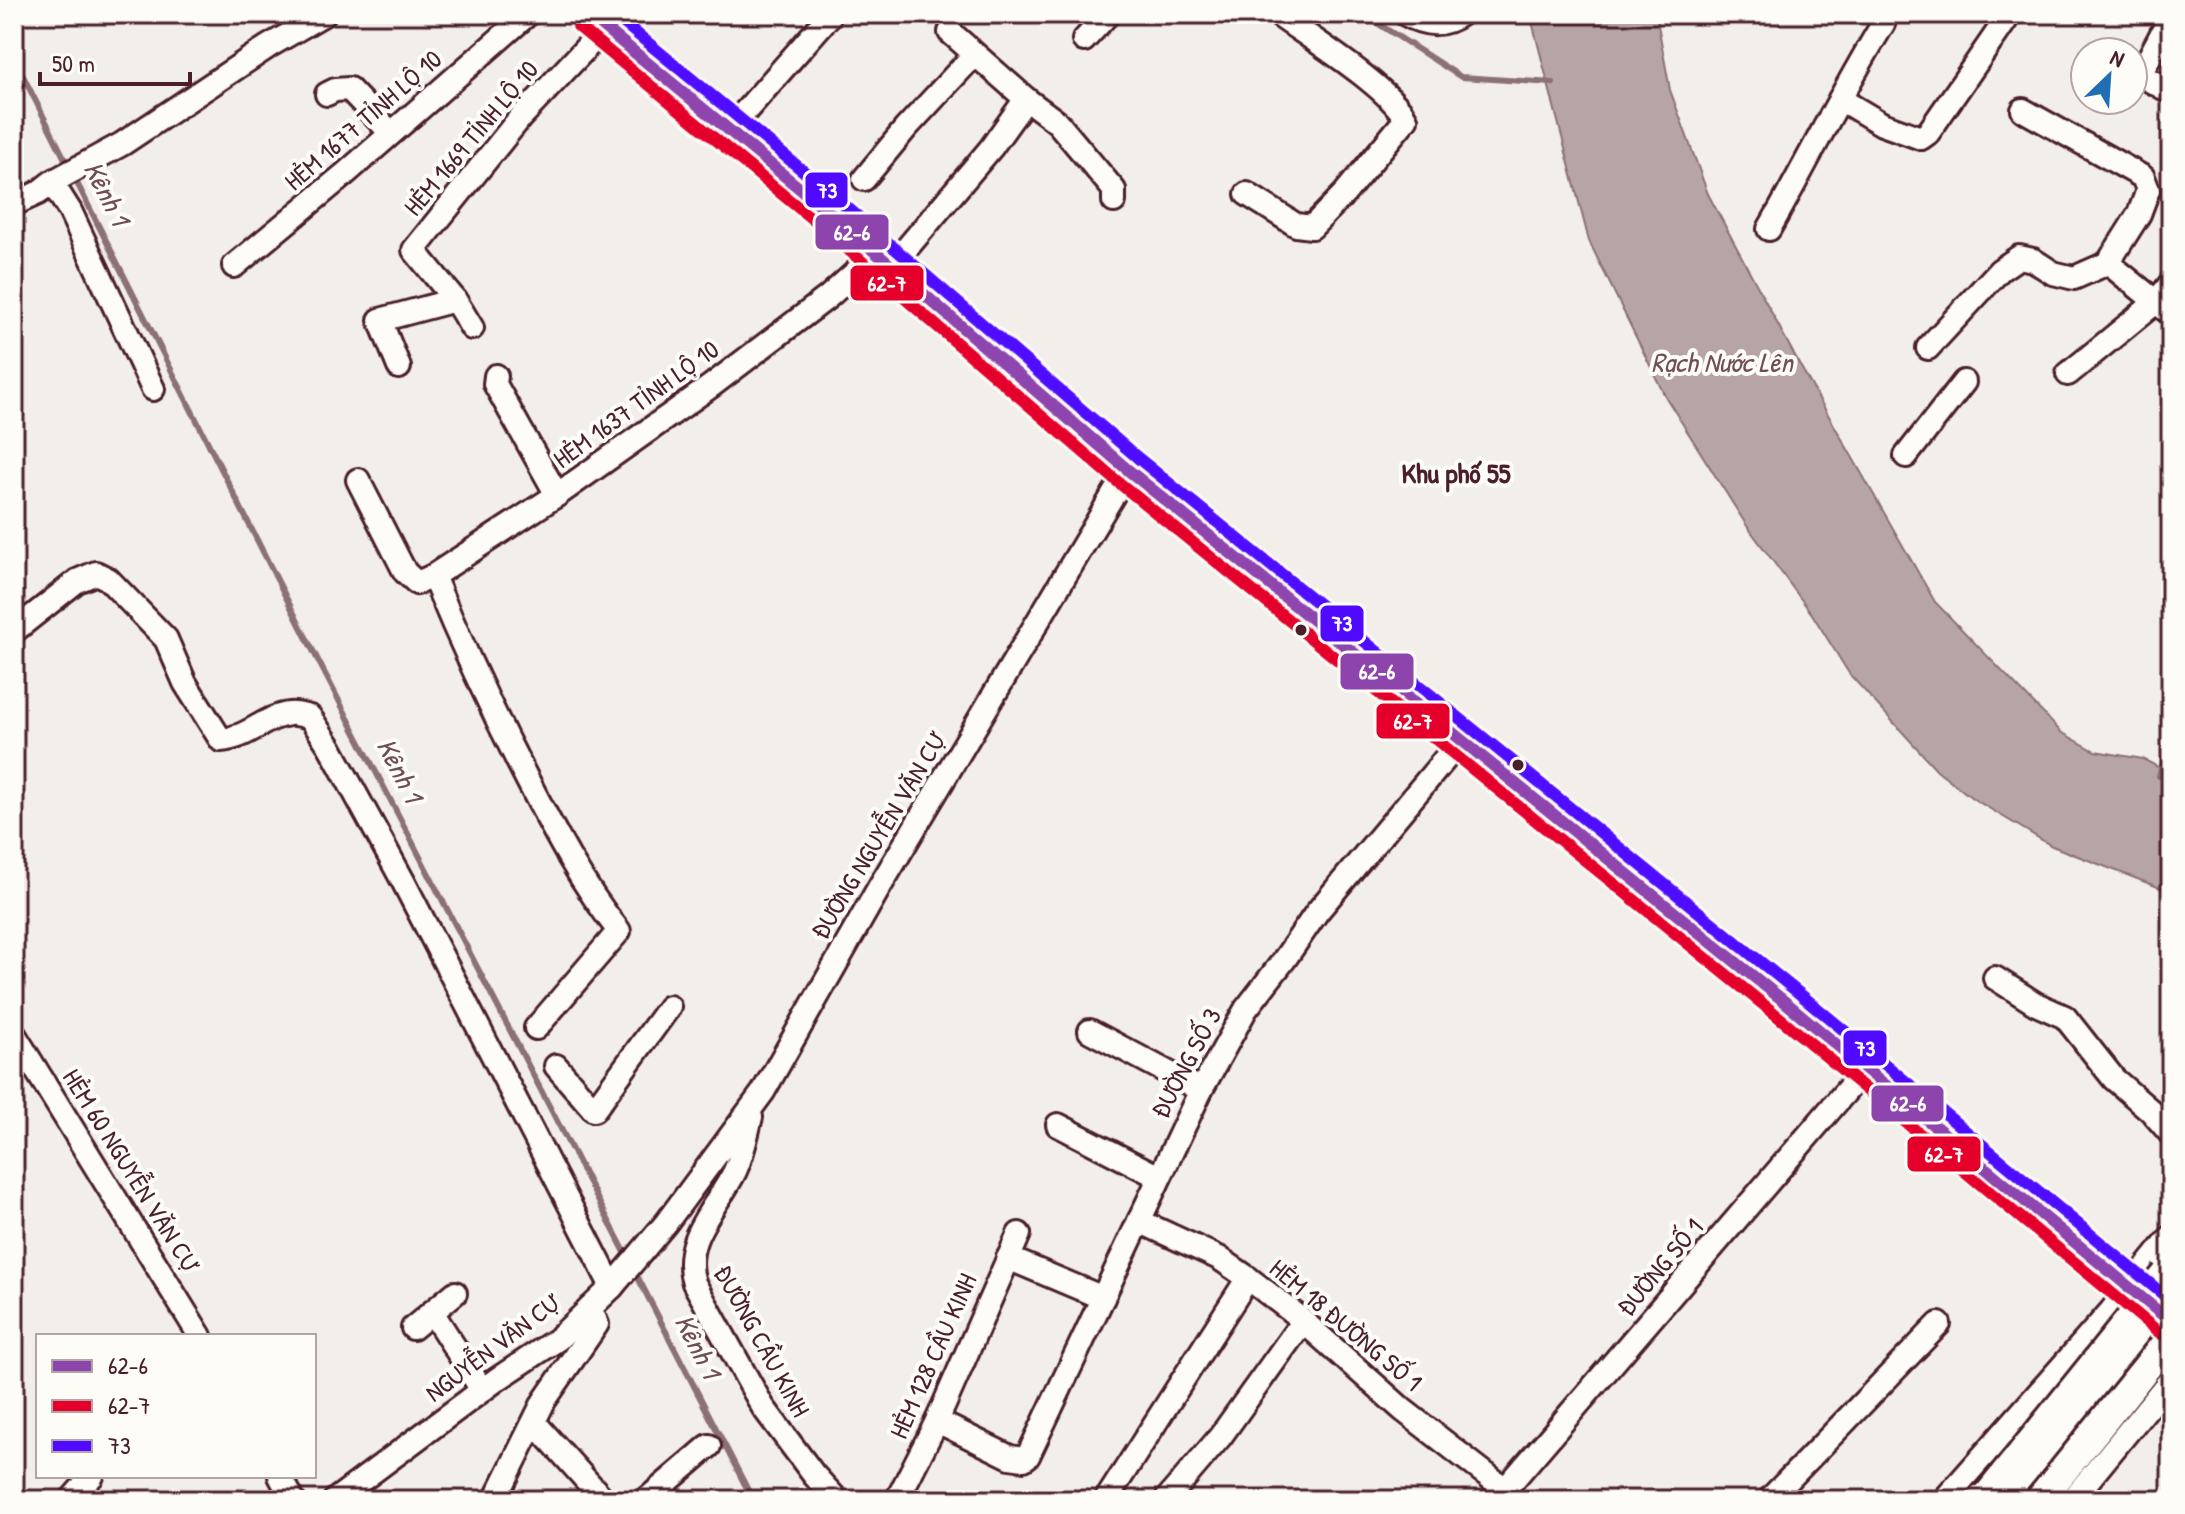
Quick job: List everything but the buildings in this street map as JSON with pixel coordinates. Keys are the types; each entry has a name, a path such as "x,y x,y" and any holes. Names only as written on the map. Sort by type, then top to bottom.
{"highway":[{"path":"1992,1500 2171,1278"},
{"path":"2032,1500 2171,1325"}],"main road":[{"path":"603,19 1128,470 1865,1069 2171,1325"}],"street":[{"path":"14,204 142,132 269,46 324,14"},
{"name":"HẺM 1677 TỈNH LỘ 10","path":"234,266 528,14"},
{"path":"1084,40 1108,14"},
{"path":"1247,194 1296,225 1312,227 1345,193 1406,119 1401,108 1357,72 1277,14"},
{"path":"1405,14 1433,24 1451,21 1461,14"},
{"path":"1769,229 1811,157 1886,14"},
{"path":"1840,99 1882,124 1921,138 1928,133 2010,14"},
{"path":"2149,52 2171,16"},
{"path":"729,130 825,17"},
{"name":"HẺM 1669 TỈNH LỘ 10","path":"455,300 414,250 603,19"},
{"path":"950,32 1057,122 1114,190 1114,201"},
{"path":"864,179 906,128 974,55"},
{"path":"2149,80 2171,92"},
{"path":"327,94 349,89 391,133"},
{"name":"HẺM 1637 TỈNH LỘ 10","path":"425,580 557,495 711,386 828,297 884,260 991,148 1026,99"},
{"path":"1928,348 2000,270 2019,257 2033,260 2053,273 2074,278 2108,263 2139,214 2148,190 2143,177 2023,110"},
{"path":"51,183 70,211 153,389"},
{"path":"2108,263 2164,308"},
{"path":"2068,374 2164,308 2171,283"},
{"path":"399,367 380,320 455,300 472,328"},
{"path":"496,376 495,384 557,495"},
{"path":"1906,456 1964,382"},
{"name":"ĐƯỜNG NGUYỄN VĂN CỰ","path":"666,1223 753,1109 880,886 1128,470"},
{"path":"358,480 405,572 425,580 543,810 593,899 619,931 536,1028"},
{"path":"14,631 77,581 96,573 108,579 166,639 185,683 221,740 238,739 268,721 290,714 310,717 330,747 403,881 612,1287"},
{"name":"ĐƯỜNG SỐ 3","path":"937,1421 1010,1457 1024,1459 1028,1456 1201,1090 1246,1009 1317,912 1461,740"},
{"path":"1995,978 2036,1004 2065,1017 2114,1079 2151,1111 2171,1134"},
{"path":"556,1066 594,1110 669,1007"},
{"path":"1090,1031 1201,1090"},
{"name":"HẺM 60 NGUYỄN VĂN CỰ","path":"14,1034 199,1334"},
{"name":"ĐƯỜNG SỐ 1","path":"1501,1495 1865,1069"},
{"name":"ĐƯỜNG CẦU KINH","path":"753,1109 736,1168 694,1241 690,1270 694,1283 763,1407 814,1475 837,1500"},
{"path":"1058,1125 1159,1177"},
{"name":"HẺM 18 ĐƯỜNG SỐ 1","path":"1139,1221 1219,1258 1248,1278 1303,1321 1501,1495"},
{"name":"NGUYỄN VĂN CỰ","path":"335,1500 482,1390 558,1339 612,1287 666,1223"},
{"name":"HẺM 128 CẦU KINH","path":"897,1500 937,1421 1019,1234"},
{"path":"1944,1500 2130,1289 2171,1237"},
{"path":"1008,1258 1103,1298"},
{"path":"1106,1500 1248,1278"},
{"path":"413,1328 455,1293"},
{"path":"495,1500 544,1401 597,1324 590,1308"},
{"path":"432,1312 482,1390"},
{"path":"1166,1500 1220,1437 1303,1321"},
{"path":"1769,1500 1939,1324"},
{"path":"2072,1500 2171,1379"},
{"path":"535,1423 604,1500"},
{"path":"646,1500 709,1446"},
{"path":"71,1500 90,1478"},
{"path":"281,1478 293,1500"}],"water":[{"name":"Rạch Nước Lên","path":"1530,14 1656,14 1670,90 1708,194 1798,362 1935,602 2061,732 2095,751 2143,759 2171,774 2171,892 2052,846 1972,798 1937,770 1850,675 1812,614 1747,526 1665,396 1589,241"}],"waterway":[{"path":"1363,14 1461,77 1553,83"},
{"name":"Kênh 1","path":"14,58 307,639 628,1258"},
{"path":"2159,776 2171,735"},
{"name":"Kênh 1","path":"633,1268 753,1500"}],"transit line":[{"name":"62-6","path":"588,14 832,215 1128,470 1790,1006 2171,1322"},
{"name":"73","path":"613,14 842,203 1138,458 1800,994 2171,1301"},
{"name":"62-7","path":"578,26 822,227 1118,482 1780,1018 2161,1334"}],"district":[{"name":"Khu phố 55","path":"1456,473"}]}
